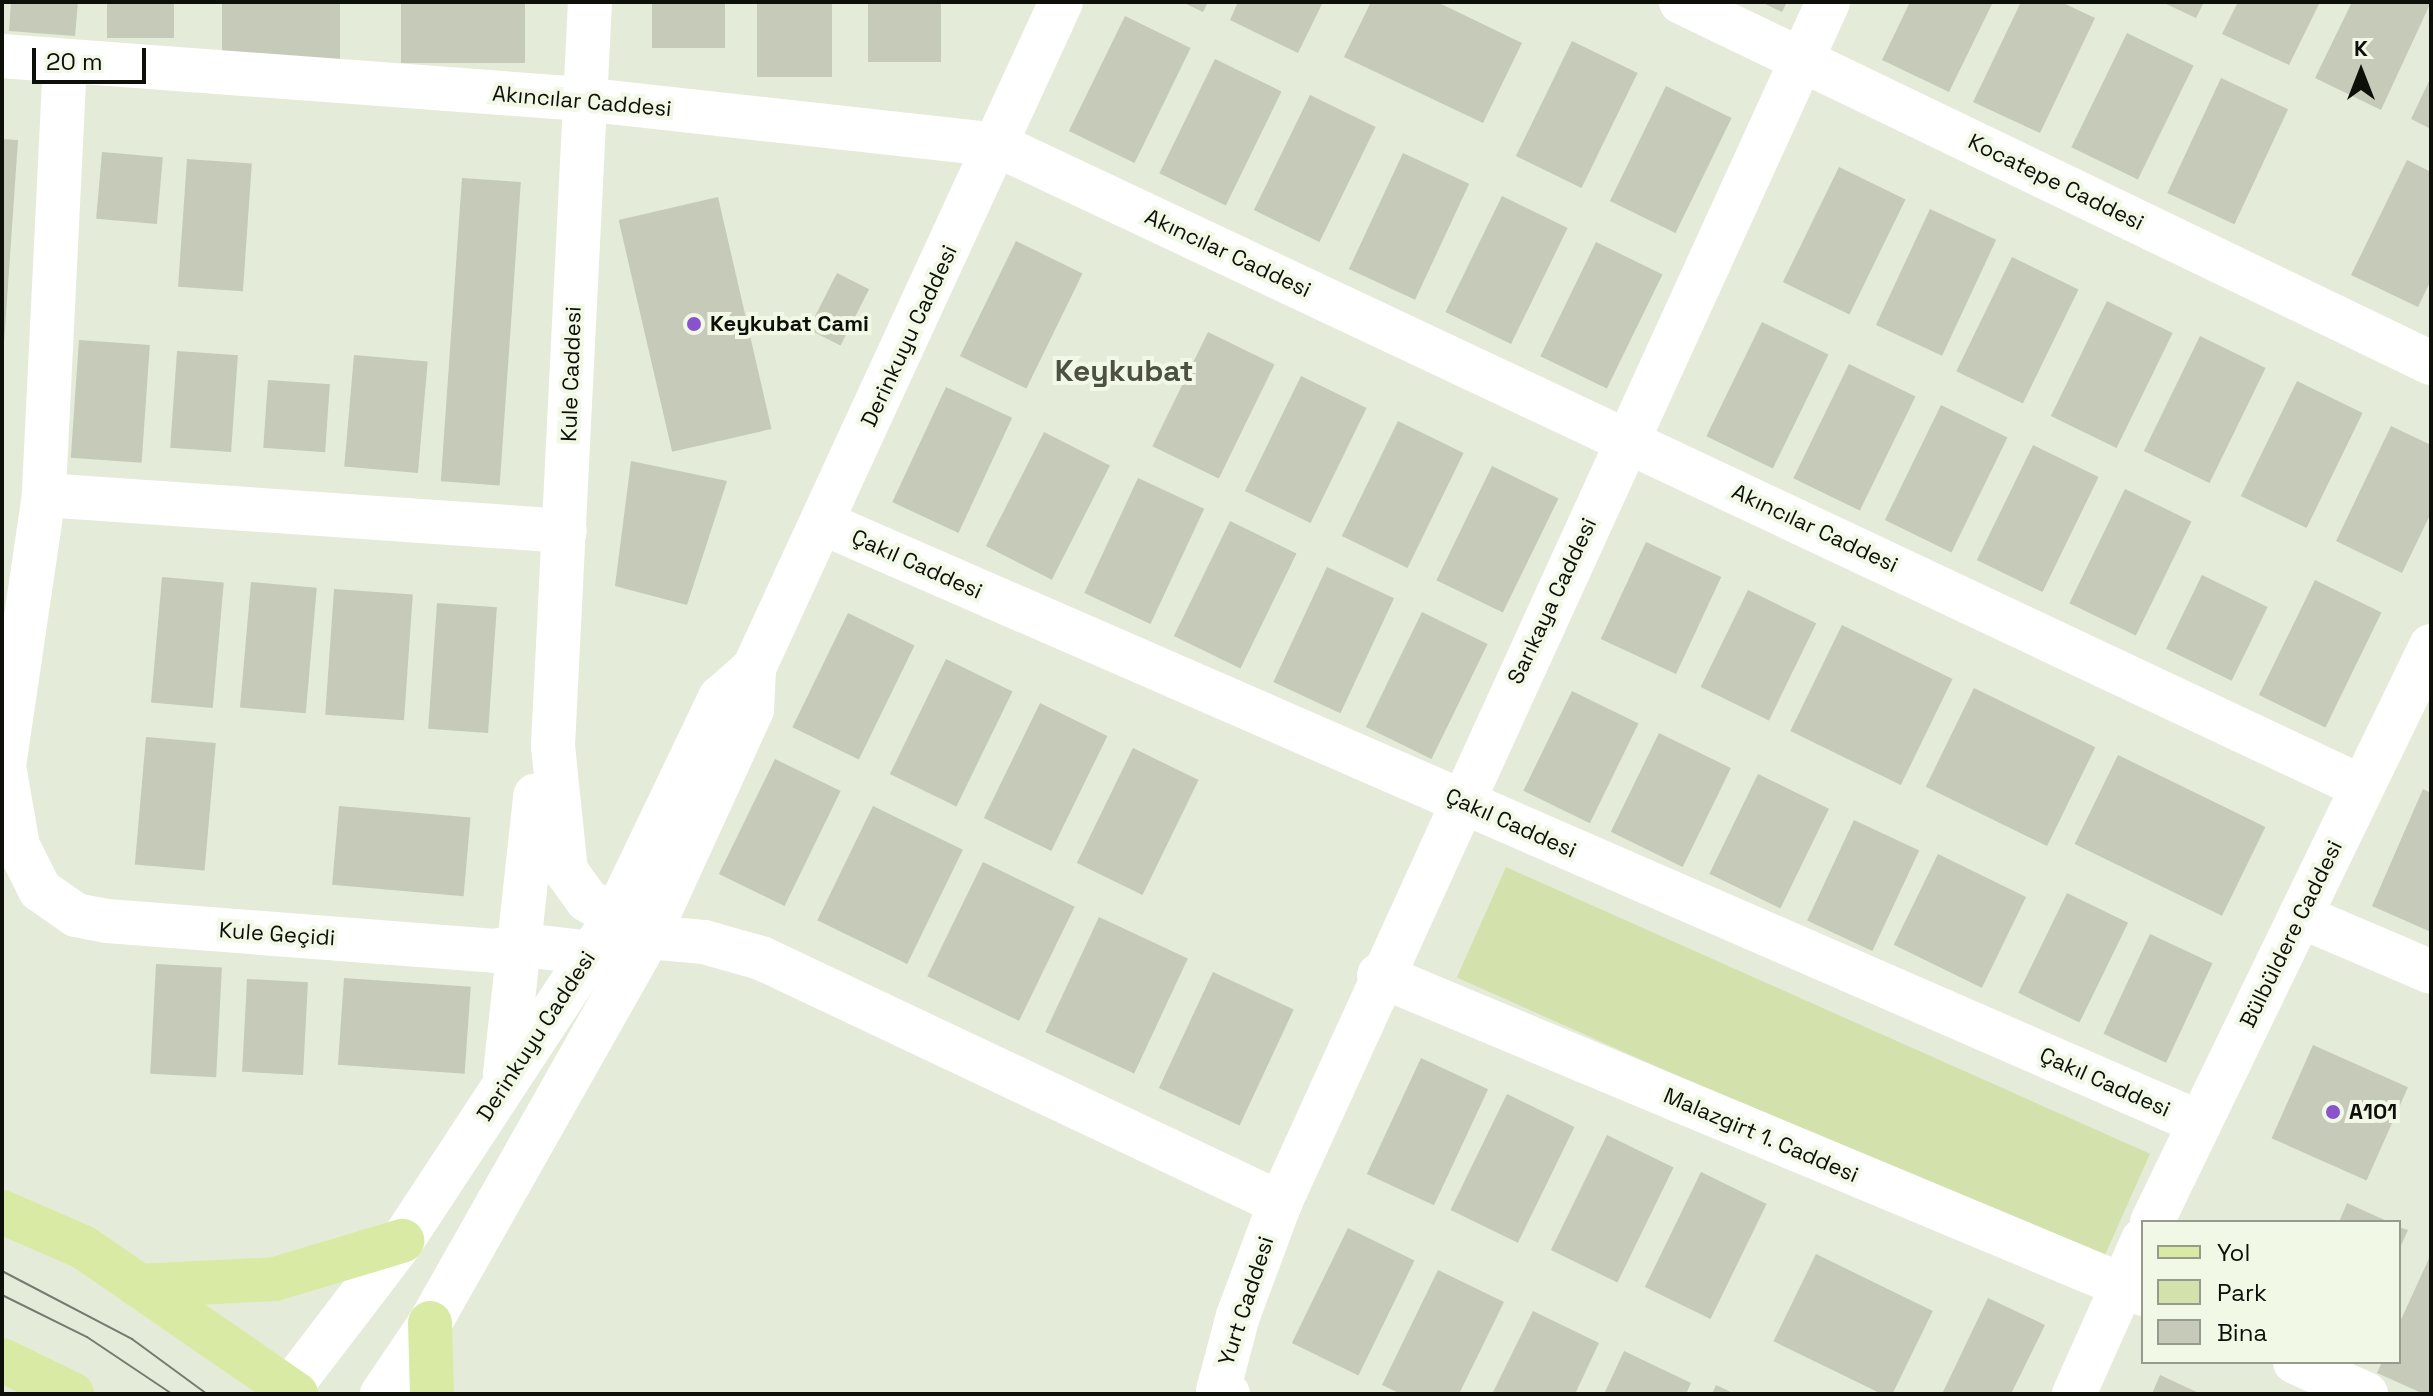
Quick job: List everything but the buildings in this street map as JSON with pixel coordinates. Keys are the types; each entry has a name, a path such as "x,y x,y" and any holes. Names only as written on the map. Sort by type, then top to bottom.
{"main road":[{"path":"2,1212 83,1247 292,1391"},
{"path":"139,1286 275,1279 402,1241"},
{"path":"430,1323 432,1394"},
{"path":"2,1360 72,1394"}],"street":[{"name":"Kule Caddesi","path":"590,2 582,99 553,746 566,871 587,900 632,927"},
{"name":"Derinkuyu Caddesi","path":"382,1394 430,1323 632,927 752,710 754,668 1061,2"},
{"name":"Kocatepe Caddesi","path":"1681,2 2431,363"},
{"name":"Sarıkaya Caddesi","path":"1280,1203 1379,975 1828,2"},
{"name":"Akıncılar Caddesi","path":"2,56 582,99 997,145 2362,787"},
{"path":"3,766 44,495 65,61"},
{"path":"44,495 565,531"},
{"name":"Çakıl Caddesi","path":"823,523 2200,1123"},
{"name":"Bülbüldere Caddesi","path":"2153,1220 2431,646"},
{"name":"Kule Caddesi","path":"504,1085 523,945 537,774 553,746"},
{"name":"Kule Geçidi","path":"3,766 18,846 40,890 76,915 107,921 495,951 523,945 591,953"},
{"path":"2300,916 2431,972"},
{"path":"591,953 632,927 761,958 1280,1203"},
{"name":"Derinkuyu Caddesi","path":"292,1391 402,1241 591,953"},
{"name":"Malazgirt 1. Caddesi","path":"1379,975 2132,1289"},
{"name":"Yurt Caddesi","path":"1221,1393 1280,1203"},
{"path":"2074,1394 2132,1289 2141,1249"},
{"path":"2299,1364 2366,1394"}],"green space":[{"path":"1506,867 2150,1154 2101,1264 1457,978"}],"tram line":[{"path":"2,1271 132,1339 207,1394"},
{"path":"2,1295 87,1337 172,1394"}],"place":[{"name":"Keykubat Cami","path":"694,324"},
{"name":"A101","path":"2333,1112"}],"district":[{"name":"Keykubat","path":"1124,371"}]}
